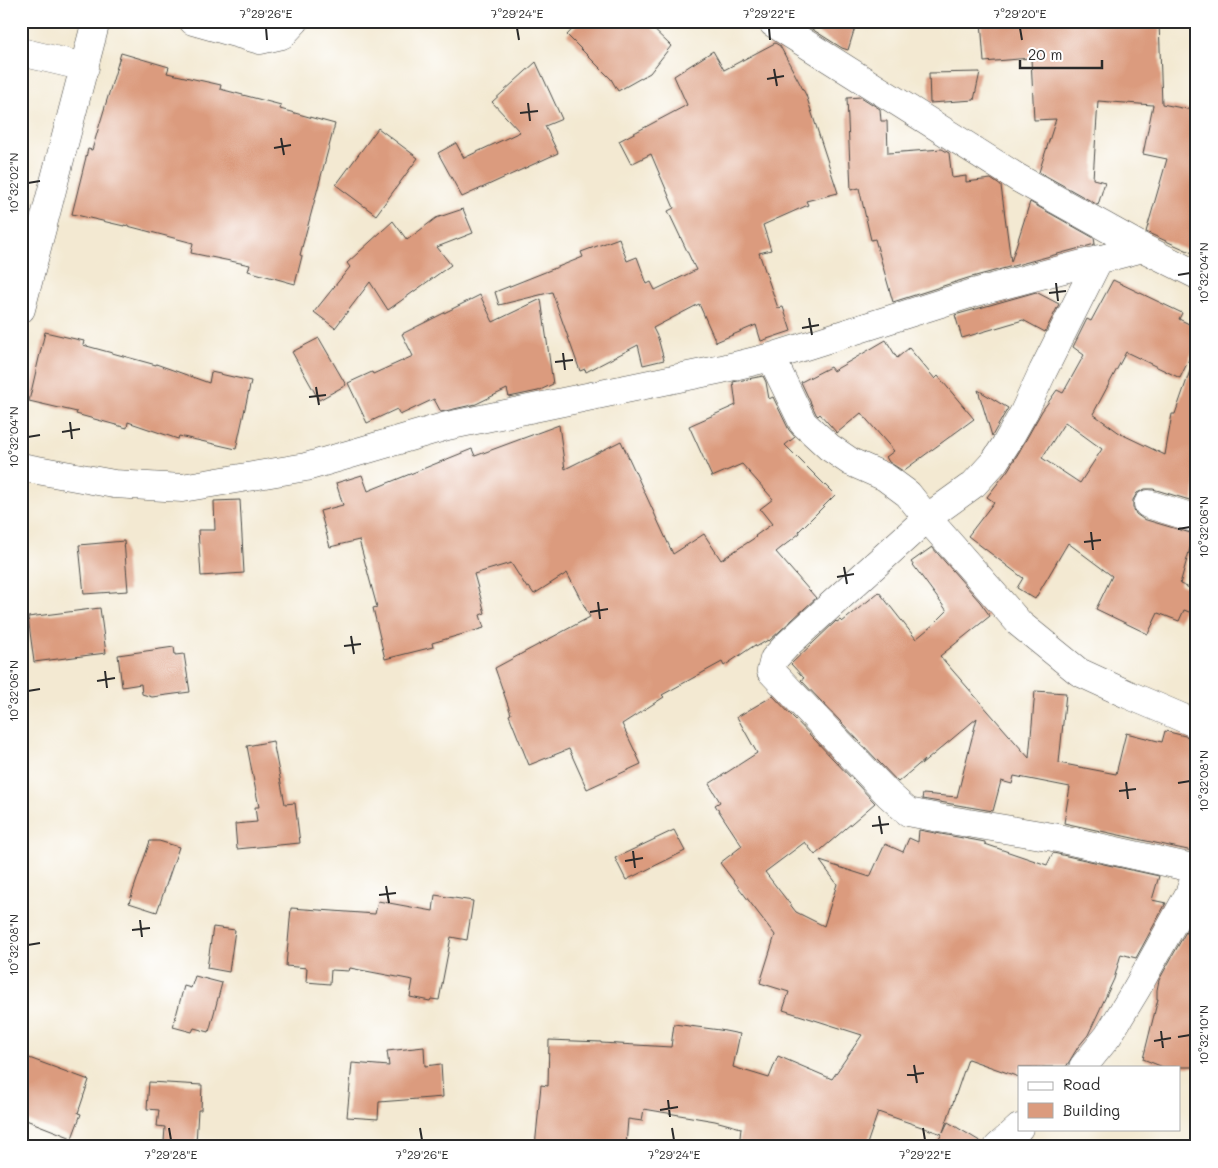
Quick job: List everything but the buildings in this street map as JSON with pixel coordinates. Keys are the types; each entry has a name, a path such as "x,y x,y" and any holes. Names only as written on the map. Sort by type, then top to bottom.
{"street":[{"path":"21,310 96,21"},
{"path":"193,21 260,40 282,35 295,21"},
{"path":"773,23 1018,178 1143,248 1197,275"},
{"path":"21,52 85,67"},
{"path":"21,467 114,484 182,488 306,467 447,426 771,358 973,294 1143,248"},
{"path":"1099,259 1024,412 995,461 974,484 927,518 788,644 774,658 772,671 889,795 908,812 1053,837 1197,869"},
{"path":"771,358 803,422 829,447 851,462 885,477 908,494 1020,624 1079,672 1129,696 1197,724"},
{"path":"1148,504 1197,519"},
{"path":"1084,1066 1108,1036 1137,988 1197,876"},
{"path":"998,1147 1018,1129"}]}
